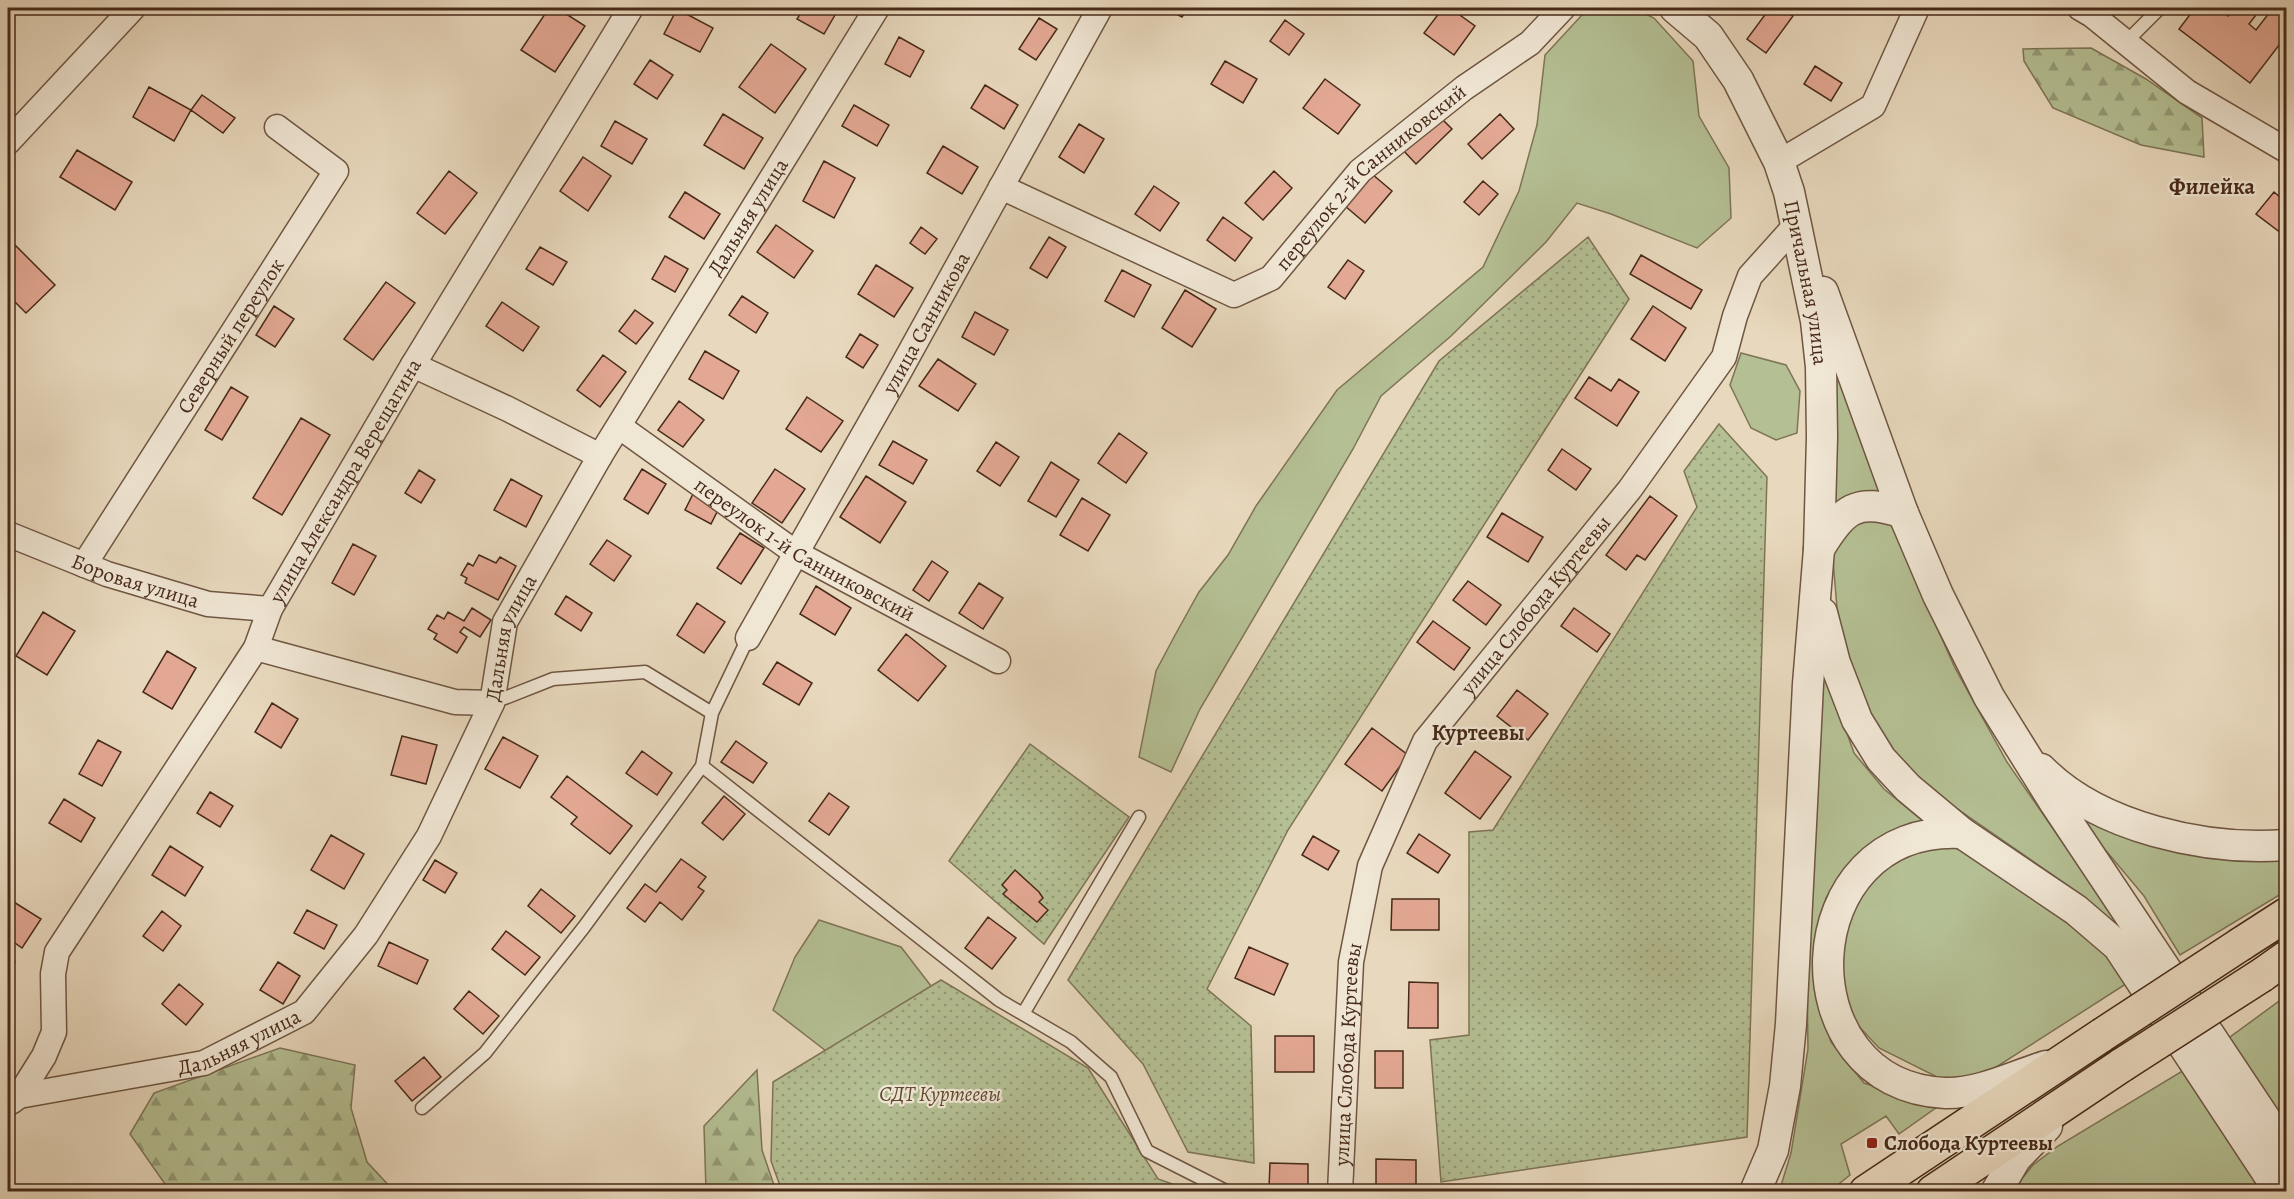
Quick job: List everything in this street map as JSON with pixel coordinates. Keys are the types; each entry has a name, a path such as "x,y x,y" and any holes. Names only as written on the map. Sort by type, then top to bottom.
{"highway":[{"path":"1866,1191 2286,915"},
{"path":"1933,1191 2279,964"}],"street":[{"path":"8,142 133,8"},
{"name":"улица Александра Верещагина","path":"13,1100 44,1056 54,1032 53,974 57,952 256,648 270,609 413,365 631,8"},
{"name":"Дальняя улица","path":"13,1100 204,1063 304,1012 366,935 429,836 492,703 505,622 600,456 877,8"},
{"name":"улица Санникова","path":"748,638 898,374 1100,8"},
{"name":"переулок 2-й Санниковский","path":"1001,188 1234,295 1271,278 1360,171 1464,88 1530,43 1563,8"},
{"name":"Причальная улица","path":"1675,8 1708,36 1738,80 1779,162 1789,192 1816,321 1821,367 1822,437 1817,593"},
{"path":"1779,162 1873,106 1917,8"},
{"path":"2080,8 2127,42 2187,92 2286,150"},
{"name":"Северный переулок","path":"84,565 336,171 277,127"},
{"path":"1796,225 1840,336 1903,513 1943,605 1989,697 2016,743 2284,1148"},
{"name":"улица Слобода Куртеевы","path":"1340,1191 1351,962 1370,866 1425,741 1630,489 1724,357 1735,316 1750,276 1796,225"},
{"path":"413,365 508,409 600,456"},
{"name":"переулок 1-й Санниковский","path":"620,427 796,553 998,661"},
{"path":"1819,549 1835,523 1857,506 1881,506 1903,513"},
{"name":"Боровая улица","path":"8,534 107,574 208,604 270,609"},
{"path":"1817,593 1835,663 1857,720 1881,759 1908,788 1962,833 2076,910 2118,946 2280,1191"},
{"path":"1755,1191 1773,1150 1785,1086 1792,1012 1808,684 1817,593"},
{"path":"256,648 454,702 492,703"},
{"path":"2016,743 2044,772 2070,792 2128,822 2172,836 2233,846 2286,845"},
{"path":"1962,833 1942,832 1901,841 1877,857 1855,877 1842,900 1828,950 1829,988 1836,1016 1853,1045 1874,1067 1897,1082 1920,1089 1944,1093 1966,1092 2063,1060"},
{"path":"1996,1191 2016,1158 2084,1090"}],"lane":[{"path":"2127,42 2160,8"},
{"path":"422,1108 485,1053 584,927 702,766 712,713 748,638"},
{"path":"492,703 553,679 645,672 712,713"},
{"path":"702,766 999,1000 1071,1042 1111,1077 1147,1151 1228,1191"},
{"path":"1023,1014 1139,817"}],"green space":[{"path":"1592,8 1633,8 1654,18 1693,61 1699,116 1729,168 1731,218 1697,248 1577,203 1546,242 1451,336 1381,396 1353,449 1200,709 1171,772 1139,757 1156,671 1174,637 1199,592 1228,555 1256,506 1337,390 1483,267 1519,191 1537,125 1545,55 1581,16"},
{"path":"2091,48 2146,79 2202,118 2204,157 2141,145 2053,108 2024,61 2023,49"},
{"path":"1588,237 1629,299 1288,830 1207,989 1251,1026 1254,1163 1188,1152 1143,1064 1068,980 1439,361"},
{"path":"1826,323 1885,492 1833,505"},
{"path":"1741,353 1786,365 1800,391 1797,433 1776,440 1751,428 1730,385"},
{"path":"1719,424 1767,477 1747,1137 1441,1182 1430,1040 1469,1035 1469,832 1493,830 1697,507 1684,471"},
{"path":"1878,518 1893,525 1955,668 2007,762 2150,969 2086,898 1920,783 1888,750 1843,645 1832,548 1841,533 1863,520"},
{"path":"1818,650 1854,753 1884,789 1923,821 1886,834 1849,864 1826,898 1821,923 1818,1002 1831,1042 1864,1083 1903,1095 1947,1100 1899,1134 1886,1116 1841,1144 1850,1175 1830,1191 1779,1192 1791,1153 1808,1049 1807,978"},
{"path":"1030,744 1129,817 1044,944 949,861"},
{"path":"2065,802 2187,852 2241,861 2286,856 2286,891 2180,955 2144,896"},
{"path":"1951,842 1981,857 2109,955 2129,982 1990,1071 1947,1082 1879,1048 1853,1020 1837,982 1847,914 1890,859"},
{"path":"819,920 901,947 931,986 917,1030 826,1051 773,1010 795,957"},
{"name":"СДТ Куртеевы","path":"941,980 1088,1068 1158,1179 1192,1191 782,1191 771,1161 773,1082"},
{"path":"2286,996 2286,1133 2226,1040"},
{"path":"280,1048 355,1065 351,1108 367,1162 394,1191 172,1191 167,1187 130,1134 154,1093"},
{"path":"2189,1067 2263,1192 2011,1192 2033,1165 2058,1146"},
{"path":"757,1070 762,1150 776,1191 706,1191 704,1126"}],"building":[{"path":"549,8 557,8 585,26 555,72 521,50"},
{"path":"804,8 839,8 824,34 797,19"},
{"path":"1165,8 1188,8 1182,17"},
{"path":"1443,8 1450,8 1475,26 1454,55 1424,33"},
{"path":"1770,8 1780,8 1793,16 1766,53 1747,39"},
{"path":"2195,8 2217,8 2228,16 2234,8 2246,8 2256,15 2249,24 2256,30 2273,8 2286,8 2286,36 2250,83 2179,29"},
{"path":"677,9 713,28 700,52 664,34"},
{"path":"1039,18 1057,29 1036,60 1019,49"},
{"path":"1285,20 1304,34 1289,55 1270,41"},
{"path":"899,37 924,51 910,77 885,64"},
{"path":"771,44 806,69 775,113 739,87"},
{"path":"650,60 673,75 657,99 634,84"},
{"path":"1225,61 1257,79 1243,103 1211,84"},
{"path":"1815,66 1842,83 1831,101 1804,84"},
{"path":"1325,79 1360,105 1338,134 1303,108"},
{"path":"985,85 1018,105 1004,129 971,108"},
{"path":"149,87 191,110 174,141 133,117"},
{"path":"202,95 235,118 223,133 191,110"},
{"path":"854,105 889,125 877,146 842,126"},
{"path":"723,114 763,138 744,169 704,145"},
{"path":"1437,114 1452,129 1416,164 1402,149"},
{"path":"1500,114 1514,129 1482,159 1468,144"},
{"path":"615,121 647,139 632,164 601,146"},
{"path":"1079,124 1104,139 1084,173 1059,157"},
{"path":"943,146 978,167 962,194 927,173"},
{"path":"77,150 132,182 115,210 60,177"},
{"path":"583,157 611,176 588,211 560,191"},
{"path":"824,161 855,178 834,218 803,201"},
{"path":"449,171 477,193 445,234 417,213"},
{"path":"1274,171 1292,188 1263,220 1245,203"},
{"path":"1372,174 1392,191 1365,223 1345,206"},
{"path":"1483,181 1498,194 1479,215 1464,202"},
{"path":"1154,186 1179,203 1160,231 1135,214"},
{"path":"685,192 720,214 704,239 669,217"},
{"path":"2274,192 2286,202 2286,227 2281,233 2256,214"},
{"path":"1223,217 1252,238 1235,261 1207,240"},
{"path":"776,225 813,251 794,278 757,252"},
{"path":"921,227 937,239 925,254 910,243"},
{"path":"1049,237 1066,247 1047,278 1030,268"},
{"path":"8,238 55,285 26,313 8,295"},
{"path":"540,247 567,262 553,285 526,269"},
{"path":"1641,255 1702,290 1691,309 1630,274"},
{"path":"665,256 688,269 675,292 652,279"},
{"path":"1348,260 1364,271 1345,299 1328,287"},
{"path":"876,265 913,288 894,317 858,294"},
{"path":"1122,270 1151,285 1134,317 1105,301"},
{"path":"386,282 415,303 373,360 344,339"},
{"path":"1185,290 1216,309 1192,347 1162,328"},
{"path":"742,296 768,313 756,333 729,315"},
{"path":"502,302 539,327 523,351 486,326"},
{"path":"274,306 294,319 275,347 256,335"},
{"path":"1653,306 1686,328 1665,361 1631,339"},
{"path":"635,310 653,323 636,344 619,331"},
{"path":"975,312 1008,330 994,355 962,337"},
{"path":"860,334 878,345 863,368 846,357"},
{"path":"705,351 739,371 723,399 689,379"},
{"path":"603,355 626,372 600,407 577,390"},
{"path":"938,359 976,384 958,411 919,386"},
{"path":"1589,377 1611,391 1619,379 1639,392 1617,426 1575,398"},
{"path":"231,387 248,397 222,440 205,430"},
{"path":"807,397 843,421 821,452 786,429"},
{"path":"679,401 704,420 683,447 658,430"},
{"path":"301,418 330,435 282,515 253,498"},
{"path":"1119,433 1147,453 1126,483 1098,463"},
{"path":"893,441 927,460 913,484 879,465"},
{"path":"996,442 1019,457 1000,486 977,471"},
{"path":"1562,449 1591,469 1576,490 1548,470"},
{"path":"1051,462 1079,480 1056,517 1028,501"},
{"path":"642,469 666,484 648,514 624,499"},
{"path":"775,469 805,489 782,523 752,503"},
{"path":"419,470 435,480 421,503 405,493"},
{"path":"866,476 906,502 880,543 840,517"},
{"path":"511,479 542,496 526,527 494,510"},
{"path":"693,494 719,508 711,524 685,510"},
{"path":"1650,496 1677,516 1645,560 1637,555 1626,570 1606,555"},
{"path":"1082,498 1110,515 1088,551 1060,535"},
{"path":"1502,513 1543,537 1528,562 1487,537"},
{"path":"740,533 764,548 741,584 717,568"},
{"path":"607,540 631,556 614,581 590,564"},
{"path":"353,544 376,556 354,595 332,583"},
{"path":"479,555 496,563 500,557 516,566 498,600 465,583 467,578 461,575 468,563 473,566"},
{"path":"932,561 948,572 929,601 913,590"},
{"path":"1468,581 1501,605 1486,625 1453,600"},
{"path":"979,583 1003,598 983,629 959,613"},
{"path":"816,586 851,608 835,635 800,614"},
{"path":"566,596 592,613 581,631 555,614"},
{"path":"697,603 725,622 704,653 677,635"},
{"path":"472,608 491,620 480,637 464,627 460,632 467,637 457,653 434,639 437,634 428,629 437,615 444,619 448,612 464,621"},
{"path":"1574,608 1610,634 1597,652 1561,626"},
{"path":"43,612 75,631 47,675 16,656"},
{"path":"1433,621 1470,648 1454,670 1417,642"},
{"path":"906,634 946,666 918,701 878,670"},
{"path":"167,651 196,668 172,709 143,692"},
{"path":"777,662 812,683 799,705 763,684"},
{"path":"1517,690 1548,714 1528,740 1497,716"},
{"path":"272,703 298,719 281,748 255,732"},
{"path":"1372,728 1408,755 1382,791 1345,764"},
{"path":"402,736 437,745 426,784 391,775"},
{"path":"503,737 538,756 520,788 485,769"},
{"path":"98,740 121,752 102,786 79,774"},
{"path":"736,741 767,763 753,783 721,762"},
{"path":"642,751 672,773 657,795 626,773"},
{"path":"1475,751 1511,777 1480,819 1445,793"},
{"path":"567,776 632,826 610,854 571,824 577,817 551,797"},
{"path":"210,792 233,806 220,827 197,813"},
{"path":"829,793 849,807 829,835 809,821"},
{"path":"724,796 745,814 723,840 702,823"},
{"path":"64,799 95,818 81,842 49,823"},
{"path":"1419,834 1450,855 1438,873 1407,853"},
{"path":"331,835 364,854 344,889 311,870"},
{"path":"1313,836 1339,851 1328,870 1302,855"},
{"path":"170,846 203,867 185,896 152,875"},
{"path":"681,859 706,877 698,887 704,891 682,920 660,902 645,922 627,908 645,884 656,892"},
{"path":"435,860 457,873 445,893 423,880"},
{"path":"1015,870 1043,898 1039,902 1048,910 1037,922 1003,894 1007,890 1002,885"},
{"path":"541,889 575,916 561,933 528,906"},
{"path":"9,899 41,919 22,948 8,938"},
{"path":"1392,899 1439,899 1439,930 1391,930"},
{"path":"307,910 337,925 324,949 294,933"},
{"path":"162,911 181,926 163,951 143,936"},
{"path":"988,917 1016,938 992,969 965,948"},
{"path":"506,931 540,957 525,975 492,949"},
{"path":"389,942 428,960 417,984 378,966"},
{"path":"1249,947 1288,964 1274,995 1235,978"},
{"path":"8,957 15,962 8,975"},
{"path":"278,962 300,976 283,1004 260,990"},
{"path":"1409,982 1438,983 1438,1028 1408,1028"},
{"path":"179,984 203,1004 186,1025 162,1004"},
{"path":"469,991 499,1016 483,1034 454,1009"},
{"path":"1275,1036 1314,1036 1314,1072 1275,1072"},
{"path":"1375,1051 1403,1051 1403,1088 1375,1088"},
{"path":"424,1057 441,1077 412,1101 395,1081"},
{"path":"1376,1159 1416,1160 1416,1192 1376,1192"},
{"path":"1270,1163 1308,1164 1308,1188 1269,1188"}],"place":[{"name":"Слобода Куртеевы","path":"1872,1143"}],"district":[{"name":"Филейка","path":"2212,186"},
{"name":"Куртеевы","path":"1478,732"}]}
